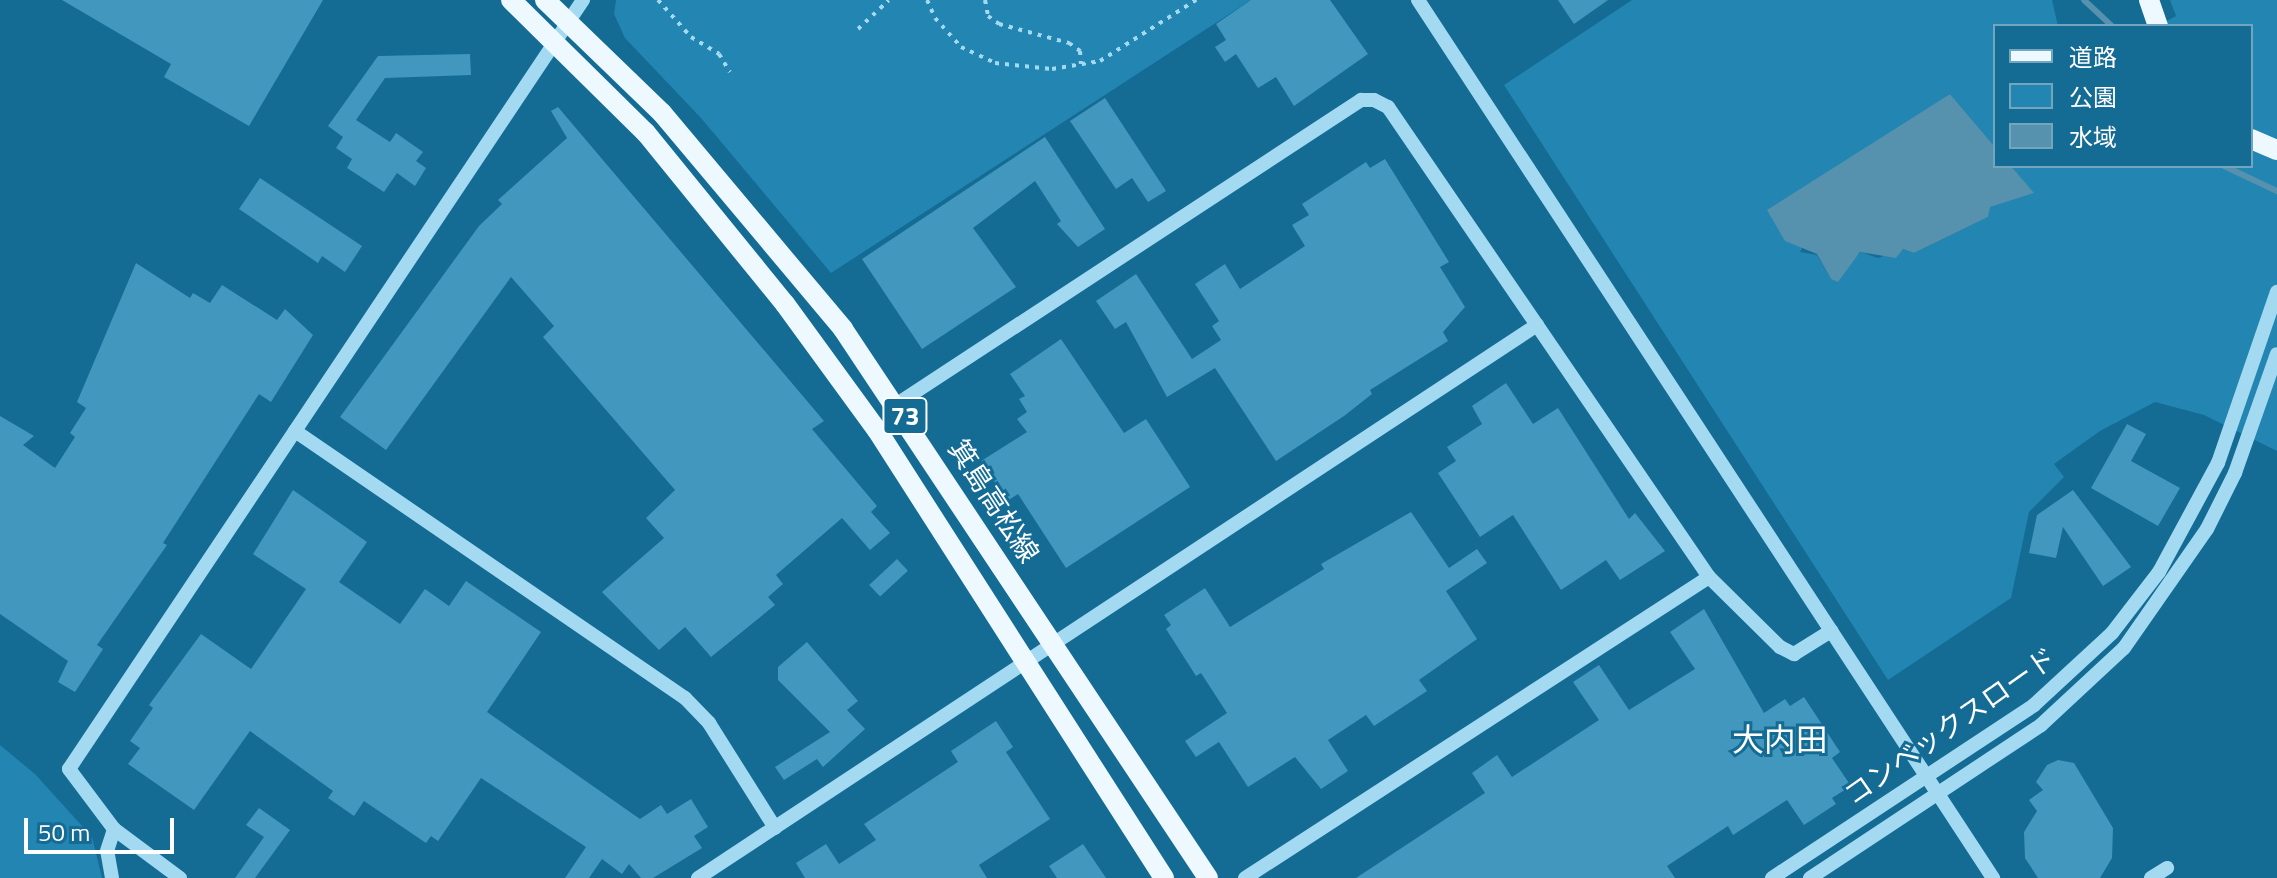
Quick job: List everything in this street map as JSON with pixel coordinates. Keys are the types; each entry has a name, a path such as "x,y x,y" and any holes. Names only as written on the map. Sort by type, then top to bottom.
{"main road":[{"name":"73","path":"511,0 646,133 785,304 877,430 1023,664 1164,878"},
{"name":"箕島高松線","path":"545,0 662,113 717,175 897,404 1208,878"},
{"path":"2149,0 2157,24"},
{"path":"2253,140 2277,150"}],"street":[{"path":"180,878 114,829 69,769 583,0"},
{"path":"1418,0 1993,878"},
{"path":"897,404 1361,100 1388,107 1709,577 1780,647 1794,654 1831,631"},
{"name":"コンベックスロード","path":"1772,878 2034,705 2112,633 2159,572 2191,517 2244,393 2277,292"},
{"path":"698,878 1537,325"},
{"name":"コンベックスロード","path":"1810,878 2059,710 2138,632 2207,529 2235,473 2277,354"},
{"path":"295,431 685,698 709,723 775,828"},
{"path":"1245,878 1709,577"},
{"path":"112,878 107,851 114,829"},
{"path":"2151,878 2167,868"}],"path":[{"path":"658,0 691,37 712,47 730,72"},
{"path":"858,29 889,0"},
{"path":"927,0 935,18 961,47 995,63 1052,69 1100,61 1196,0"},
{"path":"985,0 988,16 999,24 1069,43 1080,51 1081,64"}],"green space":[{"path":"616,0 1251,0 831,273 701,118 625,38 614,14"},
{"path":"1632,0 2052,0 2058,24 1993,24 1993,145 1950,94 1853,159 1800,252 1817,255 1831,279 1861,252 1878,258 1903,249 1914,253 1988,217 1989,207 2033,193 2013,168 2253,168 2253,24 2161,24 2176,16 2170,0 2277,0 2277,451 2204,415 2155,402 2100,431 2054,464 2064,477 2029,512 2011,598 1888,680 1504,85"},
{"path":"0,745 35,774 92,837 102,878 0,878"}],"water":[{"path":"1950,94 1993,145 1993,168 2013,168 2034,193 1990,207 1988,217 1914,253 1903,249 1896,258 1860,252 1838,282 1831,279 1817,254 1785,241 1767,210"}],"building":[{"path":"62,0 323,0 249,126 164,77 171,64"},
{"path":"1251,0 1330,0 1368,54 1294,106 1276,77 1258,88 1236,54 1225,62 1215,47 1226,40 1216,24"},
{"path":"1558,0 1608,0 1574,24"},
{"path":"470,54 471,75 385,78 356,120 390,142 396,133 423,152 416,161 426,168 415,186 397,173 384,192 347,168 352,159 336,148 343,137 328,126 378,56"},
{"path":"1105,98 1166,191 1148,202 1132,178 1116,189 1070,121"},
{"path":"558,107 824,421 812,429 877,506 871,512 890,533 870,550 842,518 776,575 783,584 768,597 775,605 711,657 685,627 659,650 602,592 664,538 646,518 675,490 543,337 554,326 511,277 386,450 340,417 479,226 502,204 498,200 567,138 551,111"},
{"path":"1045,137 1105,229 1078,247 1057,224 1061,221 1035,181 973,228 1016,287 922,349 862,259"},
{"path":"1385,159 1449,262 1440,267 1465,307 1443,332 1448,341 1370,390 1372,394 1344,416 1276,461 1215,368 1167,397 1126,322 1115,329 1096,301 1136,274 1192,359 1221,340 1212,326 1219,321 1195,284 1225,264 1240,289 1305,246 1292,225 1309,215 1302,204 1366,162 1370,168"},
{"path":"260,178 362,246 345,272 322,256 318,263 239,209"},
{"path":"136,263 190,298 193,293 210,303 222,285 277,320 285,309 313,335 271,402 259,394 163,543 167,545 97,645 103,649 75,692 58,682 68,661 0,614 0,416 34,436 23,445 55,468 75,437 70,433 86,408 77,402"},
{"path":"1061,339 1124,433 1146,419 1190,487 1066,568 1018,494 1007,501 981,461 1027,432 1017,419 1027,412 1019,399 1025,396 1010,374"},
{"path":"1506,383 1533,424 1558,408 1629,519 1635,513 1665,551 1620,580 1606,560 1561,590 1513,515 1480,537 1438,473 1456,461 1447,447 1482,424 1472,406"},
{"path":"2127,424 2146,434 2131,461 2180,488 2158,526 2091,488"},
{"path":"293,490 367,542 339,582 400,624 425,589 449,606 466,581 541,632 487,712 640,819 661,805 667,814 691,799 708,827 694,836 702,848 653,878 641,878 629,864 622,874 602,859 589,878 565,878 586,847 481,778 438,841 431,836 426,843 364,801 354,816 328,798 333,791 250,731 194,810 128,764 140,748 130,741 153,708 149,705 201,634 251,669 306,589 253,554"},
{"path":"2073,490 2131,567 2103,586 2063,527 2056,558 2029,553 2037,515"},
{"path":"1411,512 1449,568 1477,549 1487,563 1446,591 1477,639 1419,680 1427,691 1374,726 1366,715 1328,740 1348,771 1321,789 1295,757 1248,787 1219,742 1196,757 1185,741 1227,713 1201,673 1196,676 1166,629 1171,625 1164,615 1205,588 1230,627 1324,569 1321,564"},
{"path":"897,559 908,571 880,597 869,585"},
{"path":"1704,609 1764,713 1785,699 1790,706 1804,697 1840,752 1832,758 1851,786 1832,798 1836,804 1804,825 1787,800 1733,835 1728,826 1667,866 1675,878 1356,878 1485,793 1472,773 1497,755 1512,777 1599,720 1573,682 1599,665 1629,710 1695,669 1670,632"},
{"path":"807,642 858,701 847,710 865,729 823,767 817,759 784,780 775,767 830,732 778,680 778,667"},
{"path":"996,721 1013,747 1006,752 1050,819 979,865 987,878 805,878 796,863 826,844 839,864 876,840 864,824 958,762 951,751"},
{"path":"2058,760 2074,763 2113,828 2112,858 2100,878 2038,878 2025,858 2024,832 2037,811 2029,800 2043,790 2036,782 2047,765"},
{"path":"259,808 290,830 255,878 235,878 264,837 246,825"},
{"path":"1083,844 1106,878 1057,878 1049,866"}],"waterway":[{"path":"2084,0 2110,24"},
{"path":"2228,168 2277,191"}],"district":[{"name":"大内田","path":"1780,739"}]}
